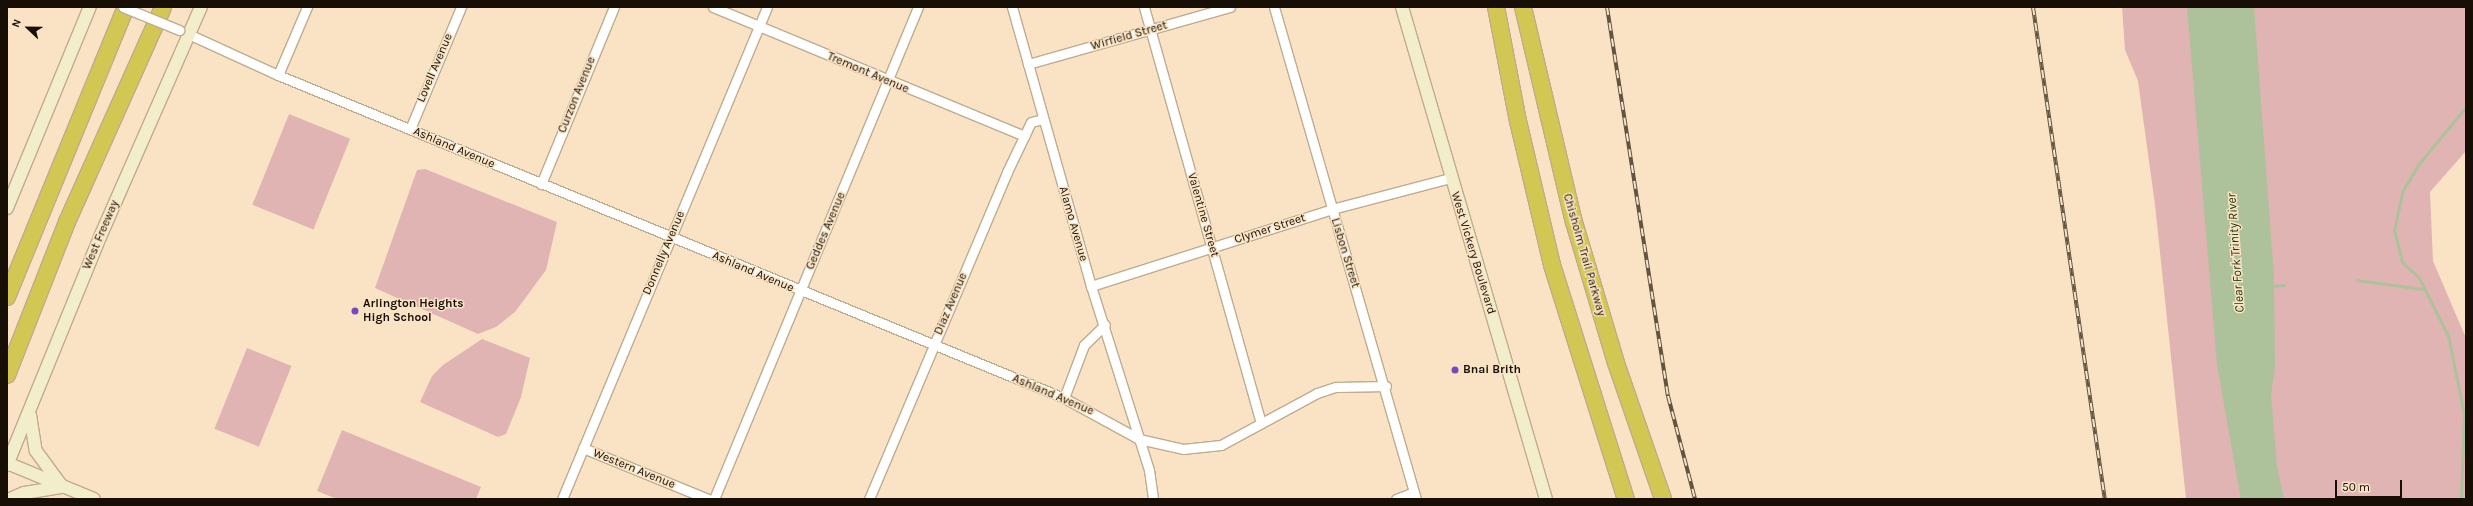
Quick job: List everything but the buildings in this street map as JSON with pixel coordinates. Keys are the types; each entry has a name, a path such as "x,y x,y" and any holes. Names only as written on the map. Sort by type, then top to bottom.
{"highway":[{"path":"7,296 124,7"},
{"path":"7,376 67,222 163,7"},
{"path":"1496,7 1533,192 1586,383 1626,499"},
{"name":"Chisholm Trail Parkway","path":"1523,7 1570,208 1625,388 1663,499"}],"main road":[{"path":"7,208 90,7"},
{"name":"West Freeway","path":"7,463 184,32 201,7"},
{"name":"West Vickery Boulevard","path":"1402,7 1450,178 1546,499"},
{"path":"30,408 30,434 36,451 63,488"},
{"path":"7,463 63,488 94,499"},
{"path":"10,499 24,493 63,488"}],"street":[{"name":"Ashland Avenue","path":"124,7 184,32 278,75 410,130 933,347 1064,398 1139,439 1183,448 1206,448 1239,438 1261,422 1295,403 1336,388 1386,386"},
{"path":"278,75 307,7"},
{"name":"Lovell Avenue","path":"410,130 461,7"},
{"name":"Curzon Avenue","path":"541,184 614,7"},
{"name":"Tremont Avenue","path":"713,7 889,82 1024,136"},
{"name":"Donnelly Avenue","path":"562,499 767,7"},
{"name":"Geddes Avenue","path":"714,499 889,82 918,7"},
{"name":"Alamo Avenue","path":"1012,7 1091,286 1105,325 1149,470 1153,499"},
{"name":"Valentine Street","path":"1144,7 1261,422"},
{"name":"Wirfield Street","path":"1028,64 1230,7"},
{"name":"Lisbon Street","path":"1274,7 1332,209 1386,386 1415,496"},
{"name":"Diaz Avenue","path":"869,499 1024,136 1031,122 1043,119"},
{"name":"Clymer Street","path":"1091,286 1332,209 1450,178"},
{"path":"1064,398 1084,346 1105,325"},
{"name":"Western Avenue","path":"583,448 708,499"},
{"path":"1396,499 1415,496"}],"shaded area":[{"path":"2122,7 2466,7 2466,151 2430,192 2433,261 2466,338 2466,499 2186,499 2155,205 2138,81 2125,50"},
{"path":"289,114 350,139 313,230 252,205"},
{"path":"425,169 557,222 546,270 515,312 496,327 478,334 375,288 417,170"},
{"path":"482,339 530,358 521,397 506,434 498,437 420,402 432,376 443,365"},
{"path":"247,348 292,366 259,447 214,429"},
{"path":"342,430 481,487 476,499 337,499 317,491"}],"water":[{"name":"Clear Fork Trinity River","path":"2187,7 2254,7 2274,276 2275,368 2271,395 2277,466 2284,499 2241,499 2217,365"}],"waterway":[{"path":"2461,499 2464,415 2448,336 2419,278 2402,262 2394,231 2402,192 2418,165 2466,107"},
{"path":"2357,280 2424,289"},
{"path":"2270,286 2284,285"}],"railway":[{"path":"1607,7 1668,396 1695,499"},
{"path":"2033,7 2105,499"}],"place":[{"name":"Arlington Heights High School","path":"355,311"},
{"name":"Bnai Brith","path":"1455,370"}]}
